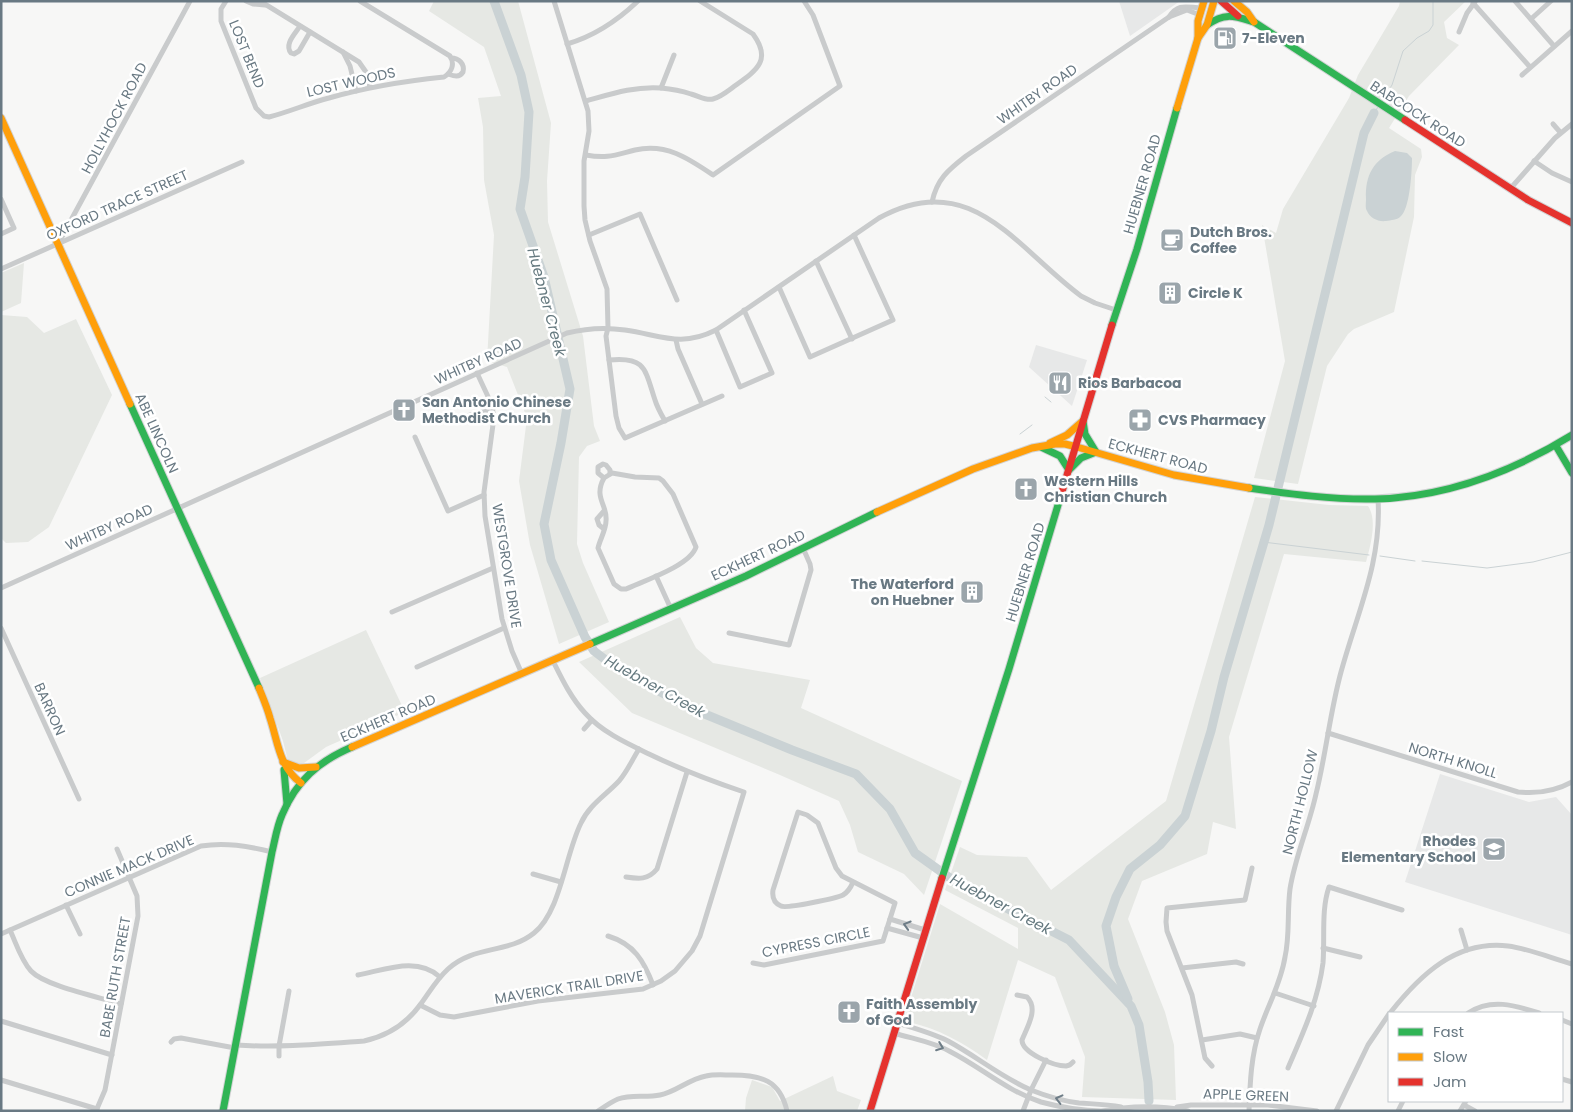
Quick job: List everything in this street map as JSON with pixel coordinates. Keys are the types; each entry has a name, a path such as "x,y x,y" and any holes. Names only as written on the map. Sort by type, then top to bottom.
{"main road":[{"name":"HUEBNER ROAD","path":"870,1111 935,898 1011,661 1116,310 1137,249 1198,38 1207,24 1214,1"},
{"name":"BABCOCK ROAD","path":"1221,1 1242,19 1254,22 1510,189 1545,210 1572,223"},
{"name":"BABCOCK ROAD","path":"1234,1 1247,12 1254,22"},
{"name":"HUEBNER ROAD","path":"1198,38 1198,21 1202,8"},
{"path":"1207,24 1215,18 1225,15 1242,19"},
{"name":"ABE LINCOLN","path":"1,118 258,687 270,718 283,762 301,783"},
{"path":"1041,447 1067,434 1083,421"},
{"path":"1041,447 1061,456 1069,470 1081,458 1096,452 1084,434 1083,421"},
{"name":"ECKHERT ROAD","path":"222,1111 278,825 287,804 301,783 317,767 342,751 746,576 854,522 973,469 1020,452 1065,444 1160,472 1218,484 1331,498 1378,499 1424,494 1470,484 1527,462 1572,435"},
{"path":"1556,446 1572,473"},
{"path":"283,762 294,768 317,767"},
{"path":"283,762 287,804"}],"street":[{"name":"HOLLYHOCK ROAD","path":"58,244 190,1"},
{"name":"LOST BEND","path":"226,1 221,10 220,21 256,108 261,114"},
{"path":"246,1 266,6"},
{"path":"260,1 353,57 364,67 370,87"},
{"path":"360,1 451,58 452,67 448,74"},
{"path":"554,1 586,101 589,126 584,206 589,235 607,289 608,328 606,336 617,422 625,438 722,396"},
{"path":"567,44 613,23 638,1"},
{"path":"586,101 628,90 661,88 677,90 706,100 712,100 754,72 762,60 758,40 754,34 700,1"},
{"path":"586,155 608,157 640,149 662,149 684,156 713,175 840,86 812,15 804,1"},
{"path":"1515,1 1554,46"},
{"path":"1531,19 1551,1"},
{"path":"1459,32 1474,2 1530,67"},
{"name":"WHITBY ROAD","path":"932,202 939,181 955,165 1169,17 1172,12 1183,6 1202,8"},
{"path":"300,26 288,44 291,53 294,54 299,51 310,32"},
{"path":"1522,76 1572,31"},
{"path":"343,52 350,66 356,91"},
{"path":"661,88 674,55"},
{"name":"LOST WOODS","path":"261,114 267,117 272,116 370,87 444,77 448,74 459,76 464,69 463,65 458,59 451,58"},
{"path":"1553,124 1560,132"},
{"path":"1510,189 1560,132 1571,125"},
{"path":"1534,161 1572,182"},
{"name":"OXFORD TRACE STREET","path":"1,270 242,162"},
{"path":"1,199 14,228 1,234"},
{"name":"WHITBY ROAD","path":"1,588 541,344 575,331 608,328 676,340 694,338 716,330 854,235 892,211 909,205 932,202 947,203 967,207 990,218 1081,296 1116,310"},
{"path":"589,235 640,214 677,300"},
{"path":"779,287 810,357 893,320 854,235"},
{"path":"816,261 852,339"},
{"path":"716,330 740,387 772,373 744,310"},
{"path":"676,340 702,404"},
{"path":"609,360 631,359 645,370 651,383 655,401 665,421"},
{"name":"WESTGROVE DRIVE","path":"477,374 493,409 494,417 484,495 485,516 504,628 522,674"},
{"path":"470,415 493,409"},
{"path":"415,437 448,511 484,495"},
{"path":"604,478 597,470 601,465 608,467 610,474"},
{"path":"610,474 659,478 667,484 696,547 694,553 683,562 626,589 621,589 612,581 598,548 606,521 600,492 604,478 610,474"},
{"name":"NORTH HOLLOW","path":"1249,1111 1250,1078 1257,1038 1275,993 1286,957 1288,908 1292,878 1314,802 1341,671 1373,566 1378,531 1378,499"},
{"path":"604,510 597,519 599,525 604,528"},
{"path":"729,634 789,645 811,570 803,548"},
{"path":"392,612 493,568"},
{"path":"656,576 671,609"},
{"name":"BARRON","path":"1,628 79,798"},
{"path":"417,667 504,628"},
{"path":"553,661 570,693 585,714 592,720 611,735 687,772 657,869 653,874 643,879 626,877"},
{"path":"584,729 592,720"},
{"name":"NORTH KNOLL","path":"1328,733 1518,792 1548,791 1572,782"},
{"path":"171,1042 174,1039 181,1038 235,1046 279,1046 364,1041 387,1034 405,1022 440,977 452,966 470,955 521,942 534,934 552,910 581,822 595,803 623,776 638,749"},
{"name":"MAVERICK TRAIL DRIVE","path":"420,1005 440,1015 454,1017 538,1001 636,990 653,985 675,971 687,959 696,944 744,792 687,772"},
{"path":"853,882 847,892 837,897 788,907 776,904 772,897 773,890 798,812 807,815 818,823 836,868 842,876 895,903 887,928 923,938"},
{"name":"CONNIE MACK DRIVE","path":"1,934 201,846 214,844 242,845 272,852"},
{"name":"BABE RUTH STREET","path":"97,1110 105,1090 138,916 137,896 117,849"},
{"path":"1212,1066 1205,1058 1192,995 1167,931 1167,908 1245,900 1252,868"},
{"path":"533,874 561,882"},
{"path":"1288,1068 1314,1006 1320,979 1325,899 1329,887 1402,910"},
{"path":"66,905 80,934"},
{"path":"890,919 925,930"},
{"name":"CYPRESS CIRCLE","path":"753,963 764,965 883,941 887,928"},
{"path":"10,930 23,959 36,975 51,983 121,1004"},
{"path":"1461,930 1467,950"},
{"path":"608,936 627,945 639,956 653,985"},
{"path":"1392,1012 1432,968 1450,956 1467,950 1510,946 1572,964"},
{"path":"1323,948 1360,957"},
{"path":"1182,968 1236,962 1243,964"},
{"path":"358,975 410,965 428,968 440,977"},
{"path":"279,1056 288,991"},
{"path":"1275,993 1314,1006"},
{"path":"1017,995 1028,997 1032,1006 1032,1016 1022,1040 1022,1046 1029,1052 1046,1060 1065,1066 1073,1062"},
{"path":"1470,1012 1483,1006 1500,1004 1514,1005 1536,1012"},
{"path":"1336,1111 1368,1045 1388,1017"},
{"path":"1,1021 112,1055"},
{"name":"APPLE GREEN","path":"897,1023 926,1032 948,1042 1006,1078 1031,1090 1061,1100 1124,1108"},
{"name":"APPLE GREEN","path":"894,1033 949,1050 1000,1083 1028,1097 1073,1109 1102,1111 1124,1108 1174,1108 1191,1105 1249,1104 1288,1106 1317,1111"},
{"path":"1202,1040 1240,1034 1257,1038"},
{"path":"1023,1111 1046,1060"},
{"path":"598,1111 619,1099 661,1095 706,1076 747,1075 771,1083 782,1095 787,1111"},
{"path":"1,1080 97,1110"},
{"path":"1460,1111 1465,1103 1475,1111"},
{"name":"APPLE GREEN","path":"1174,1108 1188,1111"}],"shaded area":[{"path":"434,1 518,1 551,123 547,181 548,222 583,336 594,426 600,441 587,446 579,457 577,544 583,563 609,622 559,644 530,545 519,481 527,418 507,367 487,361 494,235 484,180 483,127 478,98 501,96 484,47 429,11"},
{"path":"1119,1 1180,1 1130,36"},
{"path":"1400,1 1466,1 1444,22 1447,38 1459,45 1409,96 1389,128 1421,149 1422,157 1415,175 1414,217 1394,312 1354,329 1348,334 1327,366 1298,484 1254,478 1285,361 1262,225 1276,233 1283,209 1349,98 1358,75 1399,6"},
{"path":"1395,151 1407,153 1412,158 1408,199 1406,207 1399,218 1380,221 1372,218 1366,210 1367,183 1376,164"},
{"path":"24,263 21,303 1,312 1,273"},
{"path":"1,315 27,317 44,333 76,319 112,395 49,527 28,542 6,543 1,538"},
{"path":"1036,345 1087,360 1072,406 1029,367"},
{"path":"1255,497 1329,505 1368,506 1373,526 1372,534 1366,562 1284,554 1229,737 1236,829 1213,822 1207,854 1142,881 1128,919 1165,1012 1174,1045 1176,1100 1082,1097 1085,1057 1055,977 1018,960 987,1060 969,1047 950,1037 930,1028 909,1022 905,1017 940,904 1018,949 1018,928 945,890 960,847 977,855 1027,857 1051,890 1166,801"},
{"path":"680,617 696,648 713,663 810,680 801,708 962,781 924,895 904,874 858,852 850,825 839,801 632,713 579,662"},
{"path":"366,630 405,712 326,747 304,763 299,765 292,764 288,761 283,741 260,678"},
{"name":"Rhodes Elementary School","path":"1440,774 1529,802 1556,797 1572,815 1572,935 1405,882"},
{"path":"833,1076 837,1091 861,1100 857,1111 745,1111 746,1098 752,1080 772,1087 780,1101"}],"waterway":[{"name":"Huebner Creek","path":"494,1 521,75 529,112 525,177 520,209 544,277 570,389 544,524 551,560 585,637 594,651 615,667 690,708 856,774 890,809 915,853 957,883 1069,940 1131,1006 1139,1025 1149,1101"},
{"path":"1381,102 1392,85 1403,51 1417,38 1429,31 1433,25 1433,1"},
{"path":"1374,113 1378,107"},
{"path":"1128,999 1114,966 1106,926 1116,897 1130,869 1160,845 1185,816 1269,525 1364,133 1374,113"},
{"path":"1045,397 1051,402"},
{"path":"1020,434 1032,425"},
{"path":"1263,542 1369,555"},
{"path":"1422,561 1487,568 1533,562 1572,552"},
{"path":"1380,556 1415,561"}],"traffic: fast":[{"path":"1207,25 1219,18 1230,16 1254,22 1405,120"},
{"path":"1112,325 1137,249 1177,108"},
{"path":"130,404 259,688"},
{"path":"1041,447 1060,456 1069,470 1081,458 1096,452 1085,434 1083,421"},
{"path":"1249,488 1344,499 1375,499 1427,493 1453,488 1502,471 1572,435"},
{"path":"1556,446 1572,473"},
{"path":"942,878 1009,669 1061,495"},
{"path":"590,644 746,576 877,512"},
{"path":"223,1111 272,852 280,819 294,792 302,782 319,766 352,747"},
{"path":"284,770 287,804"}],"traffic: slow":[{"path":"1177,108 1198,38 1198,21 1204,1"},
{"path":"1198,38 1207,25 1214,1"},
{"path":"1234,1 1247,12 1254,22"},
{"path":"1,118 130,404"},
{"path":"1050,443 1067,435 1083,421"},
{"path":"877,512 973,469 1032,448 1055,444 1077,447 1174,475 1249,488"},
{"path":"352,747 590,644"},
{"path":"259,688 284,762 294,777 301,783"},
{"path":"283,762 299,768 316,767"}],"traffic: jam":[{"path":"1221,1 1238,16"},
{"path":"1405,120 1528,200 1572,223"},
{"path":"1061,495 1112,325"},
{"path":"870,1111 942,878"}],"place":[{"name":"7-Eleven","path":"1225,38"},
{"name":"Dutch Bros. Coffee","path":"1172,240"},
{"name":"Circle K","path":"1170,293"},
{"name":"Rios Barbacoa","path":"1060,383"},
{"name":"San Antonio Chinese Methodist Church","path":"404,410"},
{"name":"CVS Pharmacy","path":"1140,420"},
{"name":"Western Hills Christian Church","path":"1026,489"},
{"name":"The Waterford on Huebner","path":"972,592"},
{"name":"Rhodes Elementary School","path":"1494,849"},
{"name":"Faith Assembly of God","path":"849,1012"}]}
